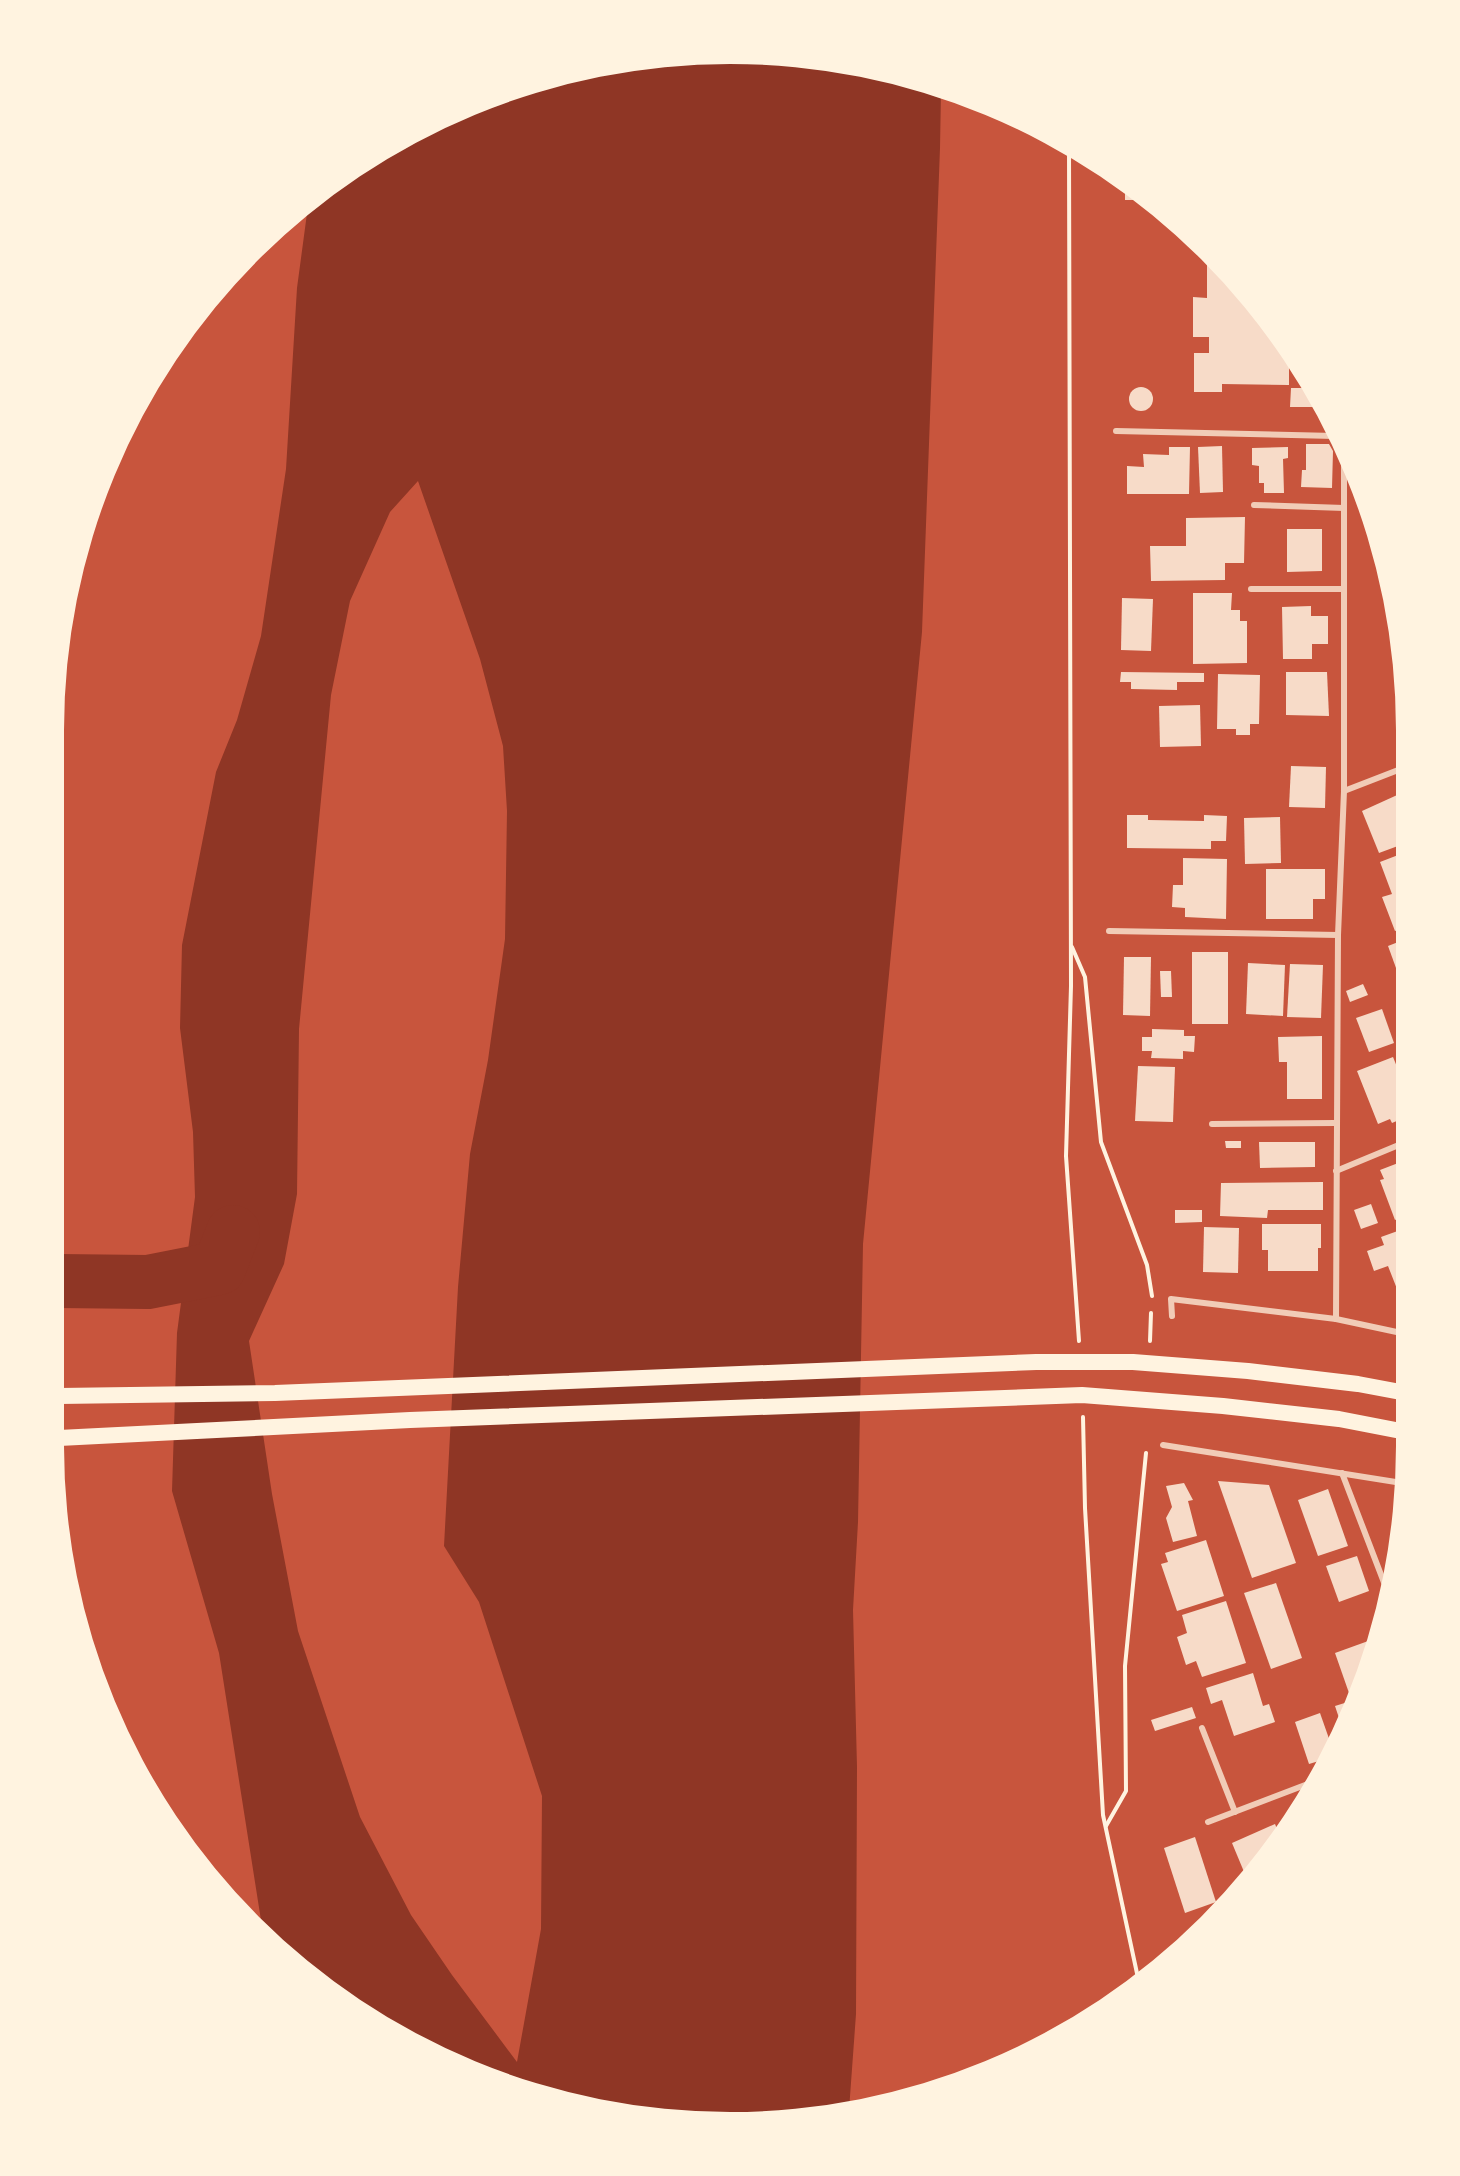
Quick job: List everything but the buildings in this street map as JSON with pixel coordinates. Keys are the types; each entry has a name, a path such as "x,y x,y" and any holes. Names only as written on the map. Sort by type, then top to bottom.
{"highway":[{"path":"65,1396 275,1393 1036,1362 1132,1362 1248,1371 1358,1384 1396,1391"},
{"path":"65,1438 399,1420 1041,1395 1082,1395 1258,1410 1339,1419 1396,1429"}],"street":[{"path":"1116,431 1326,435"},
{"path":"1336,1319 1338,935 1344,791 1344,473"},
{"path":"1254,505 1344,508"},
{"path":"1251,590 1344,589"},
{"path":"1344,791 1396,771"},
{"path":"1109,931 1338,935"},
{"path":"1212,1124 1336,1123"},
{"path":"1336,1170 1396,1146"},
{"path":"1172,1316 1171,1299 1336,1319 1396,1332"},
{"path":"1163,1445 1394,1482"},
{"path":"1342,1473 1382,1578"},
{"path":"1202,1728 1235,1812"},
{"path":"1208,1822 1301,1786"}],"path":[{"path":"1069,158 1071,986 1066,1156 1080,1362"},
{"path":"1070,943 1085,977 1101,1142 1147,1265 1152,1294 1150,1347"},
{"path":"1082,1395 1086,1520 1103,1815 1137,1972"},
{"path":"1106,1827 1126,1791 1125,1665 1147,1445"}],"shaded area":[{"path":"730,64 817,70 860,77 941,99 922,632 863,1244 858,1522 853,1610 857,1767 856,2014 850,2101 817,2106 730,2112 643,2106 558,2089 475,2061 397,2022 325,1974 261,1919 219,1653 172,1491 177,1333 195,1197 193,1132 180,1028 182,945 216,772 237,720 261,636 286,469 297,288 306,217 325,202 397,154 436,133 475,115 558,87 643,70","holes":["418,481 480,659 503,746 507,811 505,939 488,1060 470,1154 458,1287 444,1546 479,1602 542,1796 541,1929 517,2062 452,1975 411,1915 360,1817 298,1631 272,1494 249,1341 284,1264 297,1194 299,1029 331,695 350,601 390,512"]}],"waterway":[{"path":"65,1281 148,1282 219,1268 233,1232"}]}
